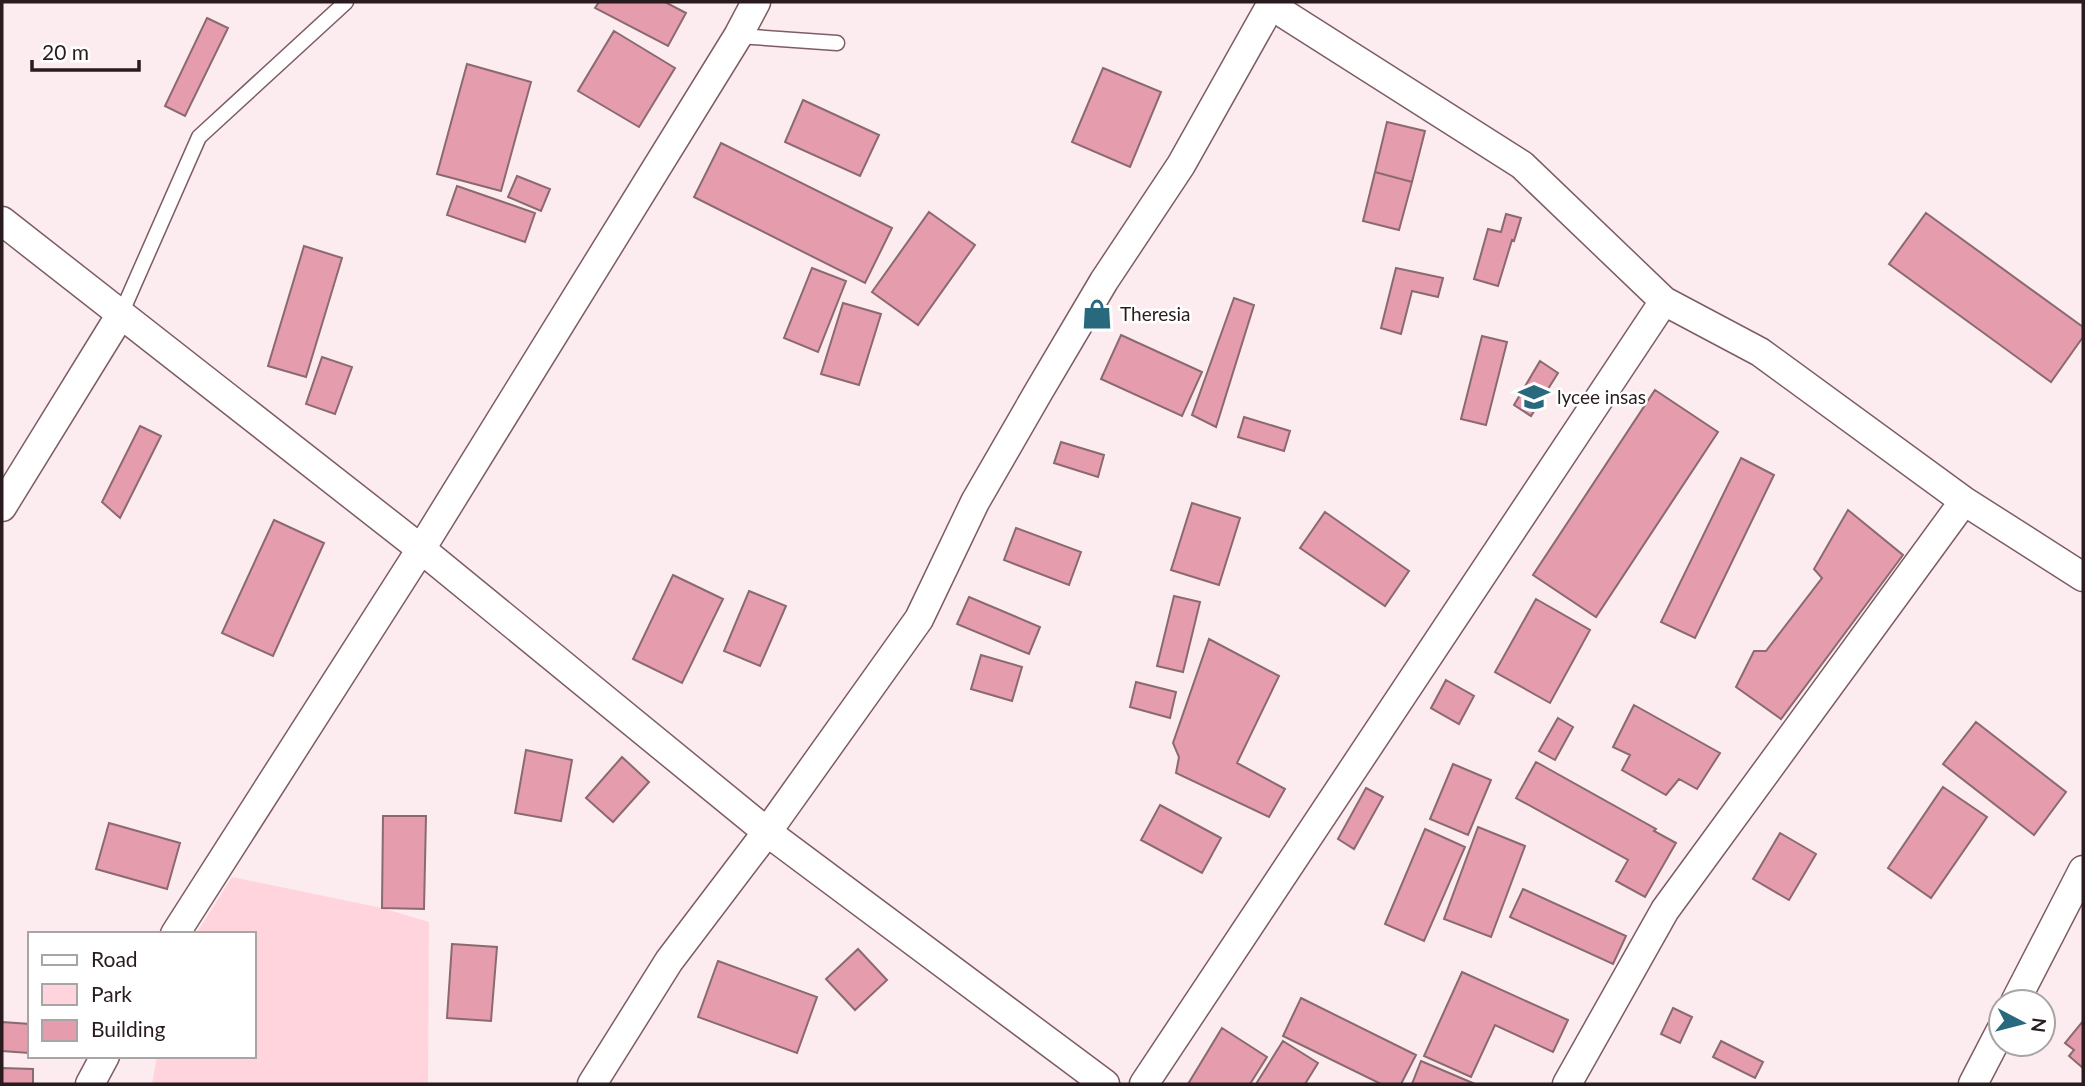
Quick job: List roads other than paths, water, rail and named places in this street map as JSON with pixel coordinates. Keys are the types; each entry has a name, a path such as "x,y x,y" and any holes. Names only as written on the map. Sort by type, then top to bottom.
{"street":[{"path":"176,932 421,549 738,36 756,2"},
{"path":"592,1084 669,961 768,832 919,619 975,502 1104,281 1282,5 1522,165 1664,301 1760,352 1964,501 2083,577"},
{"path":"2,221 421,549 768,832 1105,1084"},
{"path":"1144,1084 1664,301"},
{"path":"2,507 121,314"},
{"path":"1567,1084 1665,911 1964,501"},
{"path":"2022,988 2083,870"},
{"path":"1973,1084 1987,1057"},
{"path":"90,1084 104,1058"}],"lane":[{"path":"121,314 199,137 346,2"},
{"path":"738,36 837,43"}],"place":[{"name":"Theresia","path":"1097,314"},
{"name":"lycee insas","path":"1534,397"}]}
